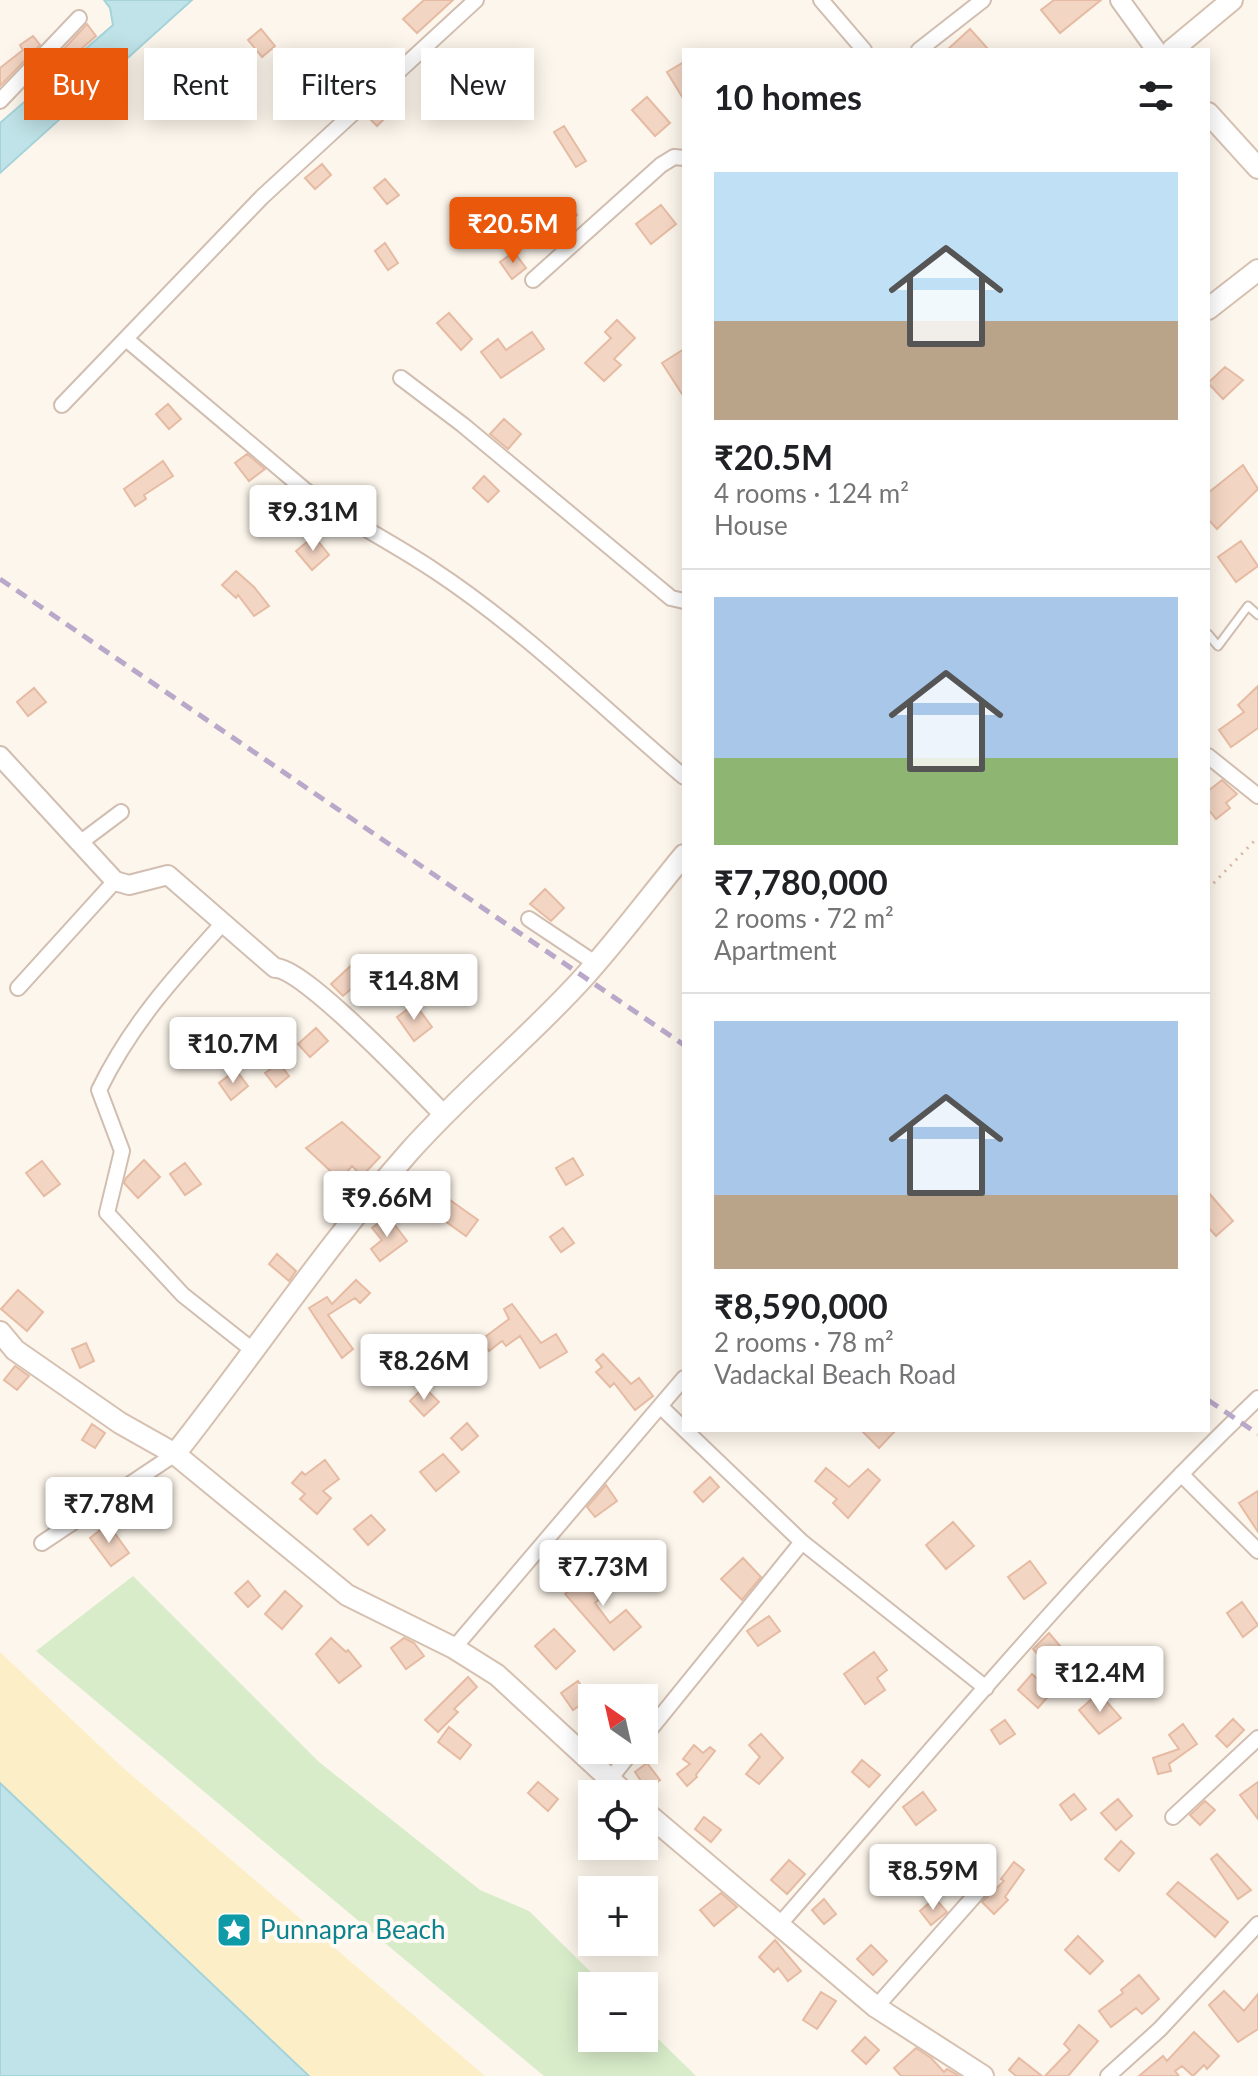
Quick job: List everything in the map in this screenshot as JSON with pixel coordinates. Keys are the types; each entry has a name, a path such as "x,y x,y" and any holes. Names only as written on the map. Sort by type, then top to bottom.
{"main road":[{"path":"1174,48 1232,0"},
{"path":"1210,115 1258,168"},
{"path":"1210,307 1258,270"},
{"path":"175,1454 332,1247 443,1114 595,963 682,857"},
{"path":"0,1332 15,1350 120,1423 175,1454 347,1595 454,1648 497,1675 610,1779"},
{"path":"658,1823 876,2007 983,2076"}],"street":[{"path":"62,405 262,197 476,0"},
{"path":"821,0 862,48"},
{"path":"922,48 983,0"},
{"path":"1120,0 1155,48"},
{"path":"0,101 79,18"},
{"path":"533,280 661,165 674,157 682,158"},
{"path":"126,339 314,497 435,571 494,615 682,775"},
{"path":"401,378 463,425 671,598 682,601"},
{"path":"0,756 115,881 129,885 168,875 275,968 289,970 336,1009 443,1114"},
{"path":"1210,758 1258,796"},
{"path":"81,842 121,812"},
{"path":"18,988 115,881"},
{"path":"529,919 595,963"},
{"path":"224,922 159,994 118,1051 99,1090 122,1151 107,1213 183,1295 255,1352"},
{"path":"454,1648 682,1380"},
{"path":"780,1924 986,1688 1181,1474 1258,1398"},
{"path":"660,1406 682,1426"},
{"path":"688,1432 802,1542 986,1688"},
{"path":"42,1543 175,1454"},
{"path":"1181,1474 1258,1551"},
{"path":"658,1720 802,1542"},
{"path":"1173,1817 1258,1738"},
{"path":"610,1779 622,1764"},
{"path":"876,2007 985,1884"},
{"path":"1108,2076 1160,2029 1258,1924"}],"lane":[{"path":"1210,636 1218,646 1248,606 1258,615"}],"path":[{"path":"1210,887 1258,837"}],"green space":[{"path":"133,1576 319,1762 480,1890 529,1911 591,1972 578,1972 578,2052 658,2052 658,2039 696,2076 544,2076 36,1651"}],"sand":[{"name":"Punnapra Beach","path":"0,1652 122,1767 485,2076 308,2076 0,1783"}],"water":[{"path":"104,0 192,0 128,58 128,48 86,48 113,25 110,8"},
{"path":"24,102 24,120 59,120 0,173 0,123"},
{"path":"0,1783 309,2076 0,2076"}],"building":[{"path":"424,0 453,0 417,33 403,19"},
{"path":"1054,0 1101,0 1060,33 1041,10"},
{"path":"87,24 96,36 82,48 65,48"},
{"path":"261,29 275,46 262,57 248,40"},
{"path":"970,29 987,48 949,48"},
{"path":"33,36 40,45 37,48 24,48 24,61 0,86 0,68 23,50 20,45"},
{"path":"682,63 682,97 667,72"},
{"path":"647,97 670,123 655,136 632,110"},
{"path":"564,126 586,161 576,167 554,132"},
{"path":"322,164 331,175 315,189 305,178"},
{"path":"385,179 399,195 387,204 374,188"},
{"path":"564,201 577,215 557,235 544,221"},
{"path":"661,205 676,224 651,244 636,224"},
{"path":"385,243 398,263 388,270 375,251"},
{"path":"514,252 526,268 512,279 500,262"},
{"path":"449,313 472,339 461,350 437,323"},
{"path":"617,320 635,338 614,359 621,365 604,381 585,363 611,338 605,332"},
{"path":"532,332 544,349 501,378 481,352 498,339 506,350"},
{"path":"682,350 682,394 662,363"},
{"path":"1225,367 1243,380 1223,399 1210,381"},
{"path":"168,404 181,419 169,429 156,414"},
{"path":"504,419 521,434 508,449 490,434"},
{"path":"247,454 265,469 249,481 235,463"},
{"path":"163,461 173,476 144,495 146,499 135,506 124,489"},
{"path":"1243,465 1258,489 1217,529 1210,521 1210,491"},
{"path":"484,476 499,491 488,502 473,488"},
{"path":"314,536 329,555 312,570 296,551"},
{"path":"1241,541 1258,566 1236,582 1218,557"},
{"path":"236,571 269,606 254,616 238,595 236,598 222,585"},
{"path":"1258,686 1258,728 1231,747 1219,730 1244,712 1238,705"},
{"path":"34,688 46,702 28,716 17,702"},
{"path":"1222,780 1237,794 1226,803 1230,808 1216,819 1210,812 1210,789"},
{"path":"545,889 564,908 551,921 530,904"},
{"path":"356,961 368,974 343,996 331,984"},
{"path":"415,1004 432,1027 414,1041 397,1017"},
{"path":"316,1028 328,1041 310,1057 298,1044"},
{"path":"279,1063 289,1076 276,1087 265,1073"},
{"path":"236,1070 248,1086 231,1100 219,1083"},
{"path":"342,1122 380,1157 362,1176 352,1166 340,1180 306,1148"},
{"path":"573,1158 583,1175 566,1185 556,1168"},
{"path":"144,1160 160,1177 138,1198 124,1183"},
{"path":"42,1161 60,1184 44,1196 26,1173"},
{"path":"185,1163 201,1184 185,1195 170,1174"},
{"path":"1210,1194 1233,1221 1216,1236 1210,1229"},
{"path":"450,1200 478,1220 466,1236 438,1216"},
{"path":"388,1216 407,1241 380,1261 371,1249 382,1240 372,1228"},
{"path":"563,1228 574,1243 561,1252 550,1237"},
{"path":"277,1254 296,1271 289,1281 269,1264"},
{"path":"356,1280 370,1293 360,1303 355,1298 328,1315 353,1349 342,1358 309,1308 327,1297 332,1304"},
{"path":"18,1290 43,1312 27,1331 1,1309"},
{"path":"512,1304 541,1343 556,1334 567,1352 540,1368 520,1336 506,1346 502,1341 489,1351 481,1340 509,1319 504,1309"},
{"path":"86,1343 94,1361 80,1368 72,1349"},
{"path":"603,1354 631,1384 639,1378 653,1396 635,1410 614,1383 610,1387 596,1372 602,1367 596,1360"},
{"path":"15,1366 29,1376 17,1390 4,1380"},
{"path":"424,1387 439,1402 424,1416 410,1401"},
{"path":"467,1423 478,1436 462,1450 451,1438"},
{"path":"92,1424 105,1433 95,1448 82,1440"},
{"path":"863,1432 894,1432 879,1448"},
{"path":"443,1454 459,1472 436,1491 420,1472"},
{"path":"325,1460 339,1479 323,1491 331,1498 317,1514 300,1499 305,1494 292,1483 302,1472 305,1475"},
{"path":"826,1468 849,1487 868,1469 880,1480 848,1518 833,1503 837,1499 815,1481"},
{"path":"710,1477 719,1487 703,1502 694,1492"},
{"path":"606,1485 617,1501 595,1517 587,1507"},
{"path":"1258,1491 1258,1532 1239,1503"},
{"path":"371,1515 385,1530 368,1545 354,1529"},
{"path":"953,1522 974,1546 946,1569 926,1545"},
{"path":"108,1524 129,1553 111,1566 90,1538"},
{"path":"651,1544 661,1555 645,1568 636,1557"},
{"path":"743,1558 761,1577 742,1600 721,1579"},
{"path":"1030,1561 1046,1583 1024,1599 1008,1577"},
{"path":"609,1564 622,1579 595,1603 610,1623 626,1610 641,1627 614,1650 565,1594 579,1583 583,1588"},
{"path":"248,1581 260,1596 248,1607 235,1593"},
{"path":"285,1591 302,1606 282,1629 265,1614"},
{"path":"1242,1602 1258,1625 1243,1637 1227,1613"},
{"path":"769,1616 780,1631 758,1646 747,1631"},
{"path":"554,1629 575,1651 556,1669 535,1646"},
{"path":"1049,1633 1060,1646 1043,1661 1033,1649"},
{"path":"331,1638 346,1652 348,1650 361,1666 339,1683 316,1654"},
{"path":"404,1638 414,1643 424,1656 406,1669 391,1648"},
{"path":"874,1652 887,1670 877,1678 885,1690 865,1704 844,1674"},
{"path":"1032,1674 1052,1692 1038,1708 1018,1690"},
{"path":"468,1677 477,1687 454,1709 458,1712 438,1732 425,1720"},
{"path":"578,1681 578,1706 573,1710 561,1693"},
{"path":"1099,1693 1121,1718 1099,1734 1079,1710"},
{"path":"1233,1719 1244,1730 1227,1747 1216,1736"},
{"path":"1005,1720 1015,1734 1000,1744 991,1730"},
{"path":"1183,1724 1197,1744 1169,1764 1171,1771 1158,1774 1153,1758 1179,1749 1169,1735"},
{"path":"449,1727 471,1745 460,1759 438,1742"},
{"path":"761,1734 783,1758 759,1784 746,1774 760,1757 749,1745"},
{"path":"694,1745 703,1753 710,1747 715,1751 687,1786 677,1774 690,1764 683,1759"},
{"path":"862,1760 880,1775 869,1787 852,1772"},
{"path":"648,1764 660,1780 640,1780 635,1772"},
{"path":"538,1782 558,1799 548,1811 528,1793"},
{"path":"1258,1782 1258,1819 1240,1795"},
{"path":"923,1792 936,1810 916,1825 903,1807"},
{"path":"1074,1794 1086,1809 1071,1820 1060,1805"},
{"path":"1118,1799 1132,1816 1116,1830 1101,1813"},
{"path":"1205,1801 1215,1810 1200,1825 1190,1815"},
{"path":"704,1817 721,1830 711,1842 695,1829"},
{"path":"1121,1841 1134,1853 1119,1871 1105,1859"},
{"path":"1217,1854 1251,1890 1238,1899 1211,1859"},
{"path":"789,1860 805,1874 787,1894 771,1880"},
{"path":"1014,1862 1024,1870 1005,1897 1008,1900 994,1914 982,1902 1004,1881 1001,1879"},
{"path":"1178,1882 1228,1922 1215,1937 1167,1894"},
{"path":"721,1893 737,1907 714,1926 700,1910"},
{"path":"935,1898 947,1912 931,1925 920,1911"},
{"path":"824,1899 836,1914 824,1924 812,1910"},
{"path":"1078,1936 1103,1961 1090,1974 1065,1950"},
{"path":"775,1940 801,1971 788,1981 778,1968 774,1972 759,1957"},
{"path":"871,1945 887,1961 873,1975 857,1959"},
{"path":"1139,1975 1159,1999 1142,2014 1136,2008 1111,2027 1099,2011 1123,1993 1121,1990"},
{"path":"1224,1991 1244,2011 1258,1994 1258,2029 1238,2042 1209,2005"},
{"path":"821,1992 836,2001 817,2029 803,2020"},
{"path":"1079,2025 1098,2041 1068,2076 1045,2076 1070,2050 1064,2044"},
{"path":"1194,2032 1219,2056 1207,2069 1204,2065 1193,2076 1182,2066 1175,2071 1179,2076 1139,2076 1163,2056 1167,2061"},
{"path":"865,2037 879,2050 866,2064 852,2051"},
{"path":"916,2048 944,2072 947,2069 959,2076 901,2076 894,2068"},
{"path":"1019,2058 1042,2076 1016,2076 1009,2070"}],"railway":[{"path":"0,579 682,1044"},
{"path":"1210,1401 1258,1434"}],"place":[{"name":"Punnapra Beach","path":"234,1930"}]}
